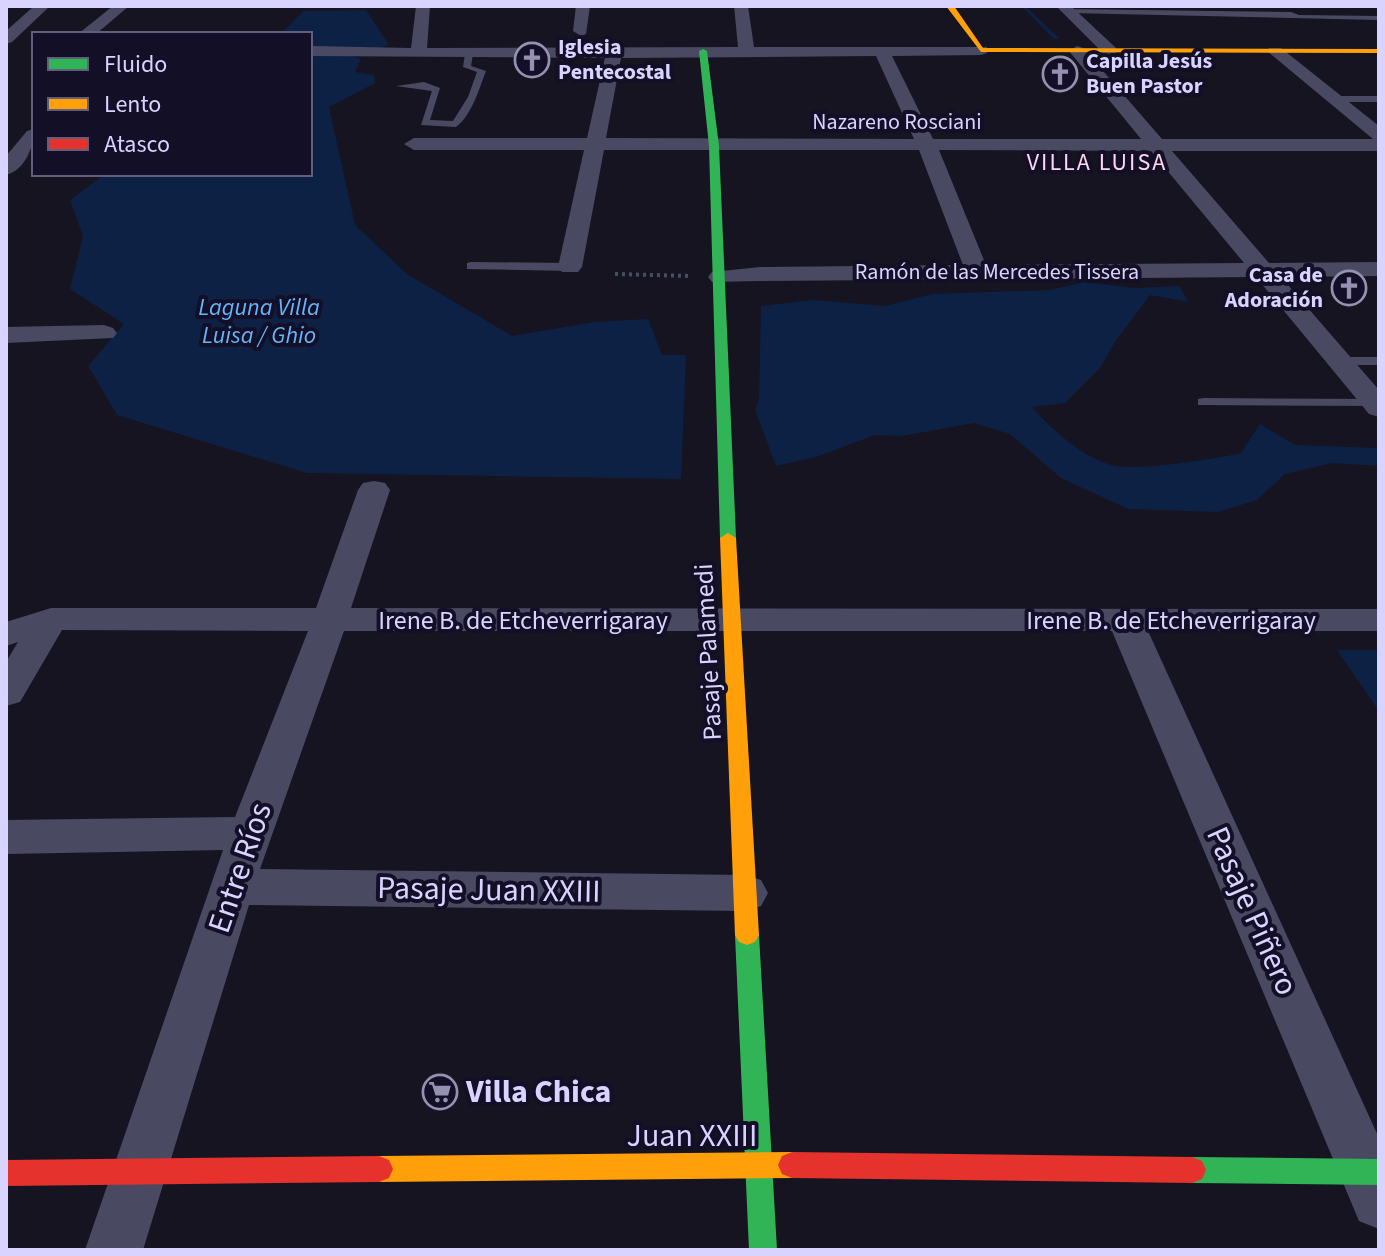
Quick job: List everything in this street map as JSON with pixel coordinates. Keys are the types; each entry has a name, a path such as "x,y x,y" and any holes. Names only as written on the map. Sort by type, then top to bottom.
{"street":[{"path":"10,46 43,6"},
{"path":"89,32 122,6"},
{"path":"418,54 423,6"},
{"path":"581,31 583,6"},
{"path":"741,6 746,51"},
{"path":"950,6 981,50"},
{"path":"1066,9 1110,51"},
{"path":"312,51 469,54 1379,51"},
{"name":"Pasaje Palamedi","path":"703,51 714,146 731,622 763,1250"},
{"path":"882,51 927,146 977,272"},
{"path":"1077,51 1377,406"},
{"path":"1275,51 1379,135"},
{"path":"570,267 614,53"},
{"path":"451,144 456,124"},
{"path":"6,169 32,137"},
{"name":"Nazareno Rosciani","path":"414,144 1379,145"},
{"name":"Ramón de las Mercedes Tissera","path":"720,277 1379,269"},
{"path":"6,335 104,333"},
{"name":"Entre Ríos","path":"114,1250 250,833 330,619 374,490"},
{"path":"6,693 51,619"},
{"name":"Irene B. de Etcheverrigaray","path":"6,634 51,619 731,622 1379,620"},
{"name":"Pasaje Piñero","path":"1125,620 1375,1182"},
{"path":"6,837 250,833"},
{"name":"Pasaje Juan XXIII","path":"233,887 745,893"},
{"name":"Juan XXIII","path":"6,1173 141,1169 759,1165 1375,1182"}],"lane":[{"path":"1066,9 1379,18"},
{"path":"400,86 424,85 437,90 424,123 456,124 472,97 482,71 467,67 469,54"},
{"path":"1334,99 1379,99"},
{"path":"471,266 570,267"},
{"path":"1338,361 1379,361"},
{"path":"1203,402 1377,406"}],"path":[{"path":"615,274 720,277"}],"water":[{"name":"Laguna Villa Luisa / Ghio","path":"366,10 389,45 350,56 361,59 355,72 374,75 375,83 329,107 355,225 407,274 512,336 594,322 648,319 662,355 686,355 681,479 307,473 117,415 88,366 124,324 70,289 83,236 70,200 102,176 312,176 312,32 283,32 303,11"},
{"path":"1084,282 1134,288 1179,286 1189,302 1150,295 1115,342 1101,367 1065,403 1032,407 1078,449 1100,461 1122,467 1195,461 1241,453 1260,424 1295,445 1379,448 1379,466 1332,463 1285,474 1257,500 1218,512 1128,509 1061,478 1010,434 974,423 902,436 875,435 816,457 776,466 755,410 759,400 761,306 812,300 886,306 932,294 1051,290"},
{"path":"1337,650 1379,650 1379,711"}],"waterway":[{"path":"1023,6 1056,38"}],"traffic: fast":[{"path":"703,51 714,146 728,538"},
{"path":"747,935 763,1250"},
{"path":"1192,1170 1379,1172"}],"traffic: slow":[{"path":"950,6 981,50 1379,51"},
{"path":"728,538 747,935"},
{"path":"379,1169 792,1165"}],"traffic: jam":[{"path":"792,1165 1192,1170"},
{"path":"6,1173 379,1169"}],"place":[{"name":"Iglesia Pentecostal","path":"532,60"},
{"name":"Capilla Jesús Buen Pastor","path":"1060,74"},
{"name":"Casa de Adoración","path":"1349,288"},
{"name":"Villa Chica","path":"440,1092"}],"district":[{"name":"VILLA LUISA","path":"1097,162"}]}
